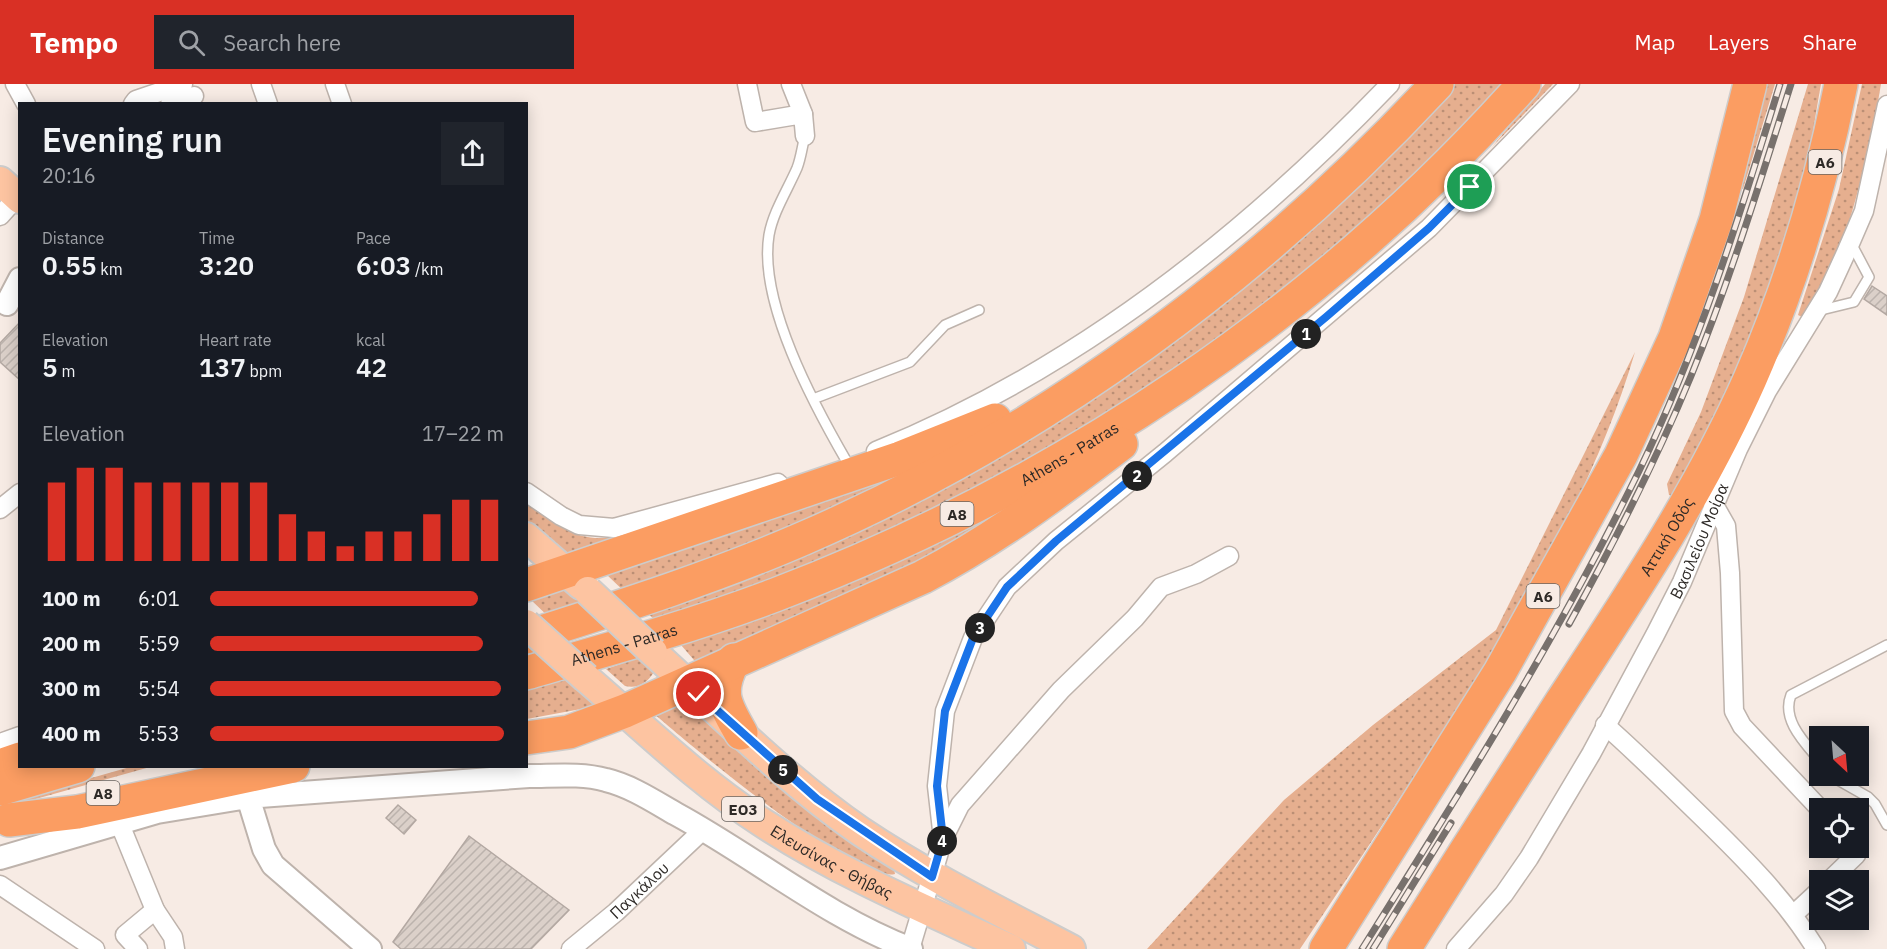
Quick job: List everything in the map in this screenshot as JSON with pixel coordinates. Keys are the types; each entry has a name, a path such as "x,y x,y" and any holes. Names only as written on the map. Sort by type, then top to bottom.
{"highway":[{"path":"528,636 709,577 850,517 962,460 1106,369 1192,308 1300,218 1392,132 1437,84"},
{"name":"Athens - Patras","path":"528,671 686,625 773,595 879,551 983,501 1060,460 1185,381 1341,265 1440,174 1524,84"},
{"name":"Α6","path":"1326,949 1500,672 1621,455 1675,338 1716,220 1750,84"},
{"name":"Αττική Οδός","path":"1404,949 1622,609 1710,460 1749,380 1804,239 1828,149 1841,84"},
{"path":"528,738 569,732 625,711 734,660 881,597 967,554 1019,519 1235,359 1341,265"},
{"path":"528,585 577,581 933,446 1106,369"},
{"path":"734,660 725,676 723,692 727,709 741,733"},
{"path":"0,766 18,760"},
{"name":"Α8","path":"0,789 71,768"},
{"name":"Α8","path":"189,768 9,820 77,812 284,768"}],"main road":[{"path":"0,164 11,194"},
{"path":"528,539 741,733 817,799 932,877 1071,949"},
{"name":"Ελευσίνας - Θήβας","path":"528,626 670,753 762,823 852,875 1011,949"}],"street":[{"path":"15,84 25,102"},
{"path":"261,84 267,102"},
{"path":"335,84 341,102"},
{"path":"747,84 755,122 803,114"},
{"path":"791,84 803,114 805,136"},
{"path":"528,493 561,516 579,525 614,528 847,462 987,399 1076,349 1124,316 1241,227 1332,143 1390,84"},
{"path":"943,839 937,786 945,711 973,638 1007,587 1056,541 1165,453 1429,228 1570,84"},
{"path":"135,102 191,92"},
{"path":"174,102 191,92"},
{"name":"Βασιλείου Μοίρα","path":"1456,949 1504,894 1529,858 1605,725 1682,582 1713,503 1767,391 1817,311 1851,242 1882,160 1887,105"},
{"path":"9,303 18,283"},
{"path":"0,509 18,495"},
{"path":"1713,503 1726,526 1730,573 1734,711 1742,726 1810,798"},
{"path":"0,858 158,812 248,797 529,776 575,776 608,780 704,829 874,934 911,949 943,839 960,805 1061,690 1135,618 1161,587 1197,574 1229,556"},
{"path":"1605,725 1654,767 1731,844 1793,915 1816,949"},
{"path":"0,743 18,737"},
{"path":"248,797 264,849 273,865 369,949"},
{"path":"119,822 155,910 173,937 175,949"},
{"name":"Παγκάλου","path":"570,949 616,912 704,829"},
{"path":"1840,870 1853,858"},
{"path":"0,885 95,949"},
{"path":"1793,915 1809,900"},
{"path":"138,949 125,935 155,910"}],"lane":[{"path":"805,136 798,165 769,235 768,268 788,345 813,399 847,462"},
{"path":"1817,311 1854,302 1869,277 1851,242"},
{"path":"813,399 910,362 945,325 979,310"},
{"path":"1809,746 1792,724 1788,704 1791,695 1887,645"},
{"path":"1849,786 1868,797 1875,804 1887,825"}],"shaded area":[{"path":"1450,84 1510,84 1374,222 1128,405 904,528 658,623 644,610 968,468"},
{"path":"1545,84 1553,84 1492,147"},
{"path":"1761,84 1775,84 1743,189 1737,187"},
{"path":"1808,84 1821,84 1806,172 1787,239 1744,352 1710,425 1672,496 1669,495 1667,484 1701,412 1744,297"},
{"path":"1862,84 1881,84 1871,139 1854,207 1830,272 1817,298 1802,317 1798,315 1839,189"},
{"path":"1635,352 1619,400 1581,492 1535,581 1484,667 1300,949 1147,949 1284,800 1373,725 1496,630"},
{"path":"907,472 914,475 628,595 607,575"},
{"path":"1026,499 963,548 700,667 681,645 851,583"},
{"path":"528,502 573,533 597,538 629,534 571,555 562,551 528,523"},
{"path":"566,587 591,609 553,621 530,599"},
{"path":"638,658 654,672 638,686 625,686 606,669"},
{"path":"570,676 608,704 528,719 528,689"},
{"path":"683,696 894,869 895,874 875,871 845,857 810,835 734,779 652,712"},
{"path":"126,768 146,768 0,809 0,804"}],"building":[{"path":"1872,286 1887,296 1887,315 1864,299"},
{"path":"18,324 18,378 0,362 0,343"},
{"path":"398,805 416,820 404,834 386,818"},
{"path":"469,836 569,910 531,949 401,949 393,942"}],"railway":[{"path":"1362,949 1542,654 1639,471 1681,377 1717,280 1780,84"},
{"path":"1569,624 1634,502 1691,376 1732,267 1791,84"},
{"path":"1373,949 1451,823"}],"route":[{"path":"699,694 817,799 859,830 932,877 943,839 937,786 945,711 973,638 1007,587 1056,541 1165,453 1326,317 1429,228 1470,187"}]}
